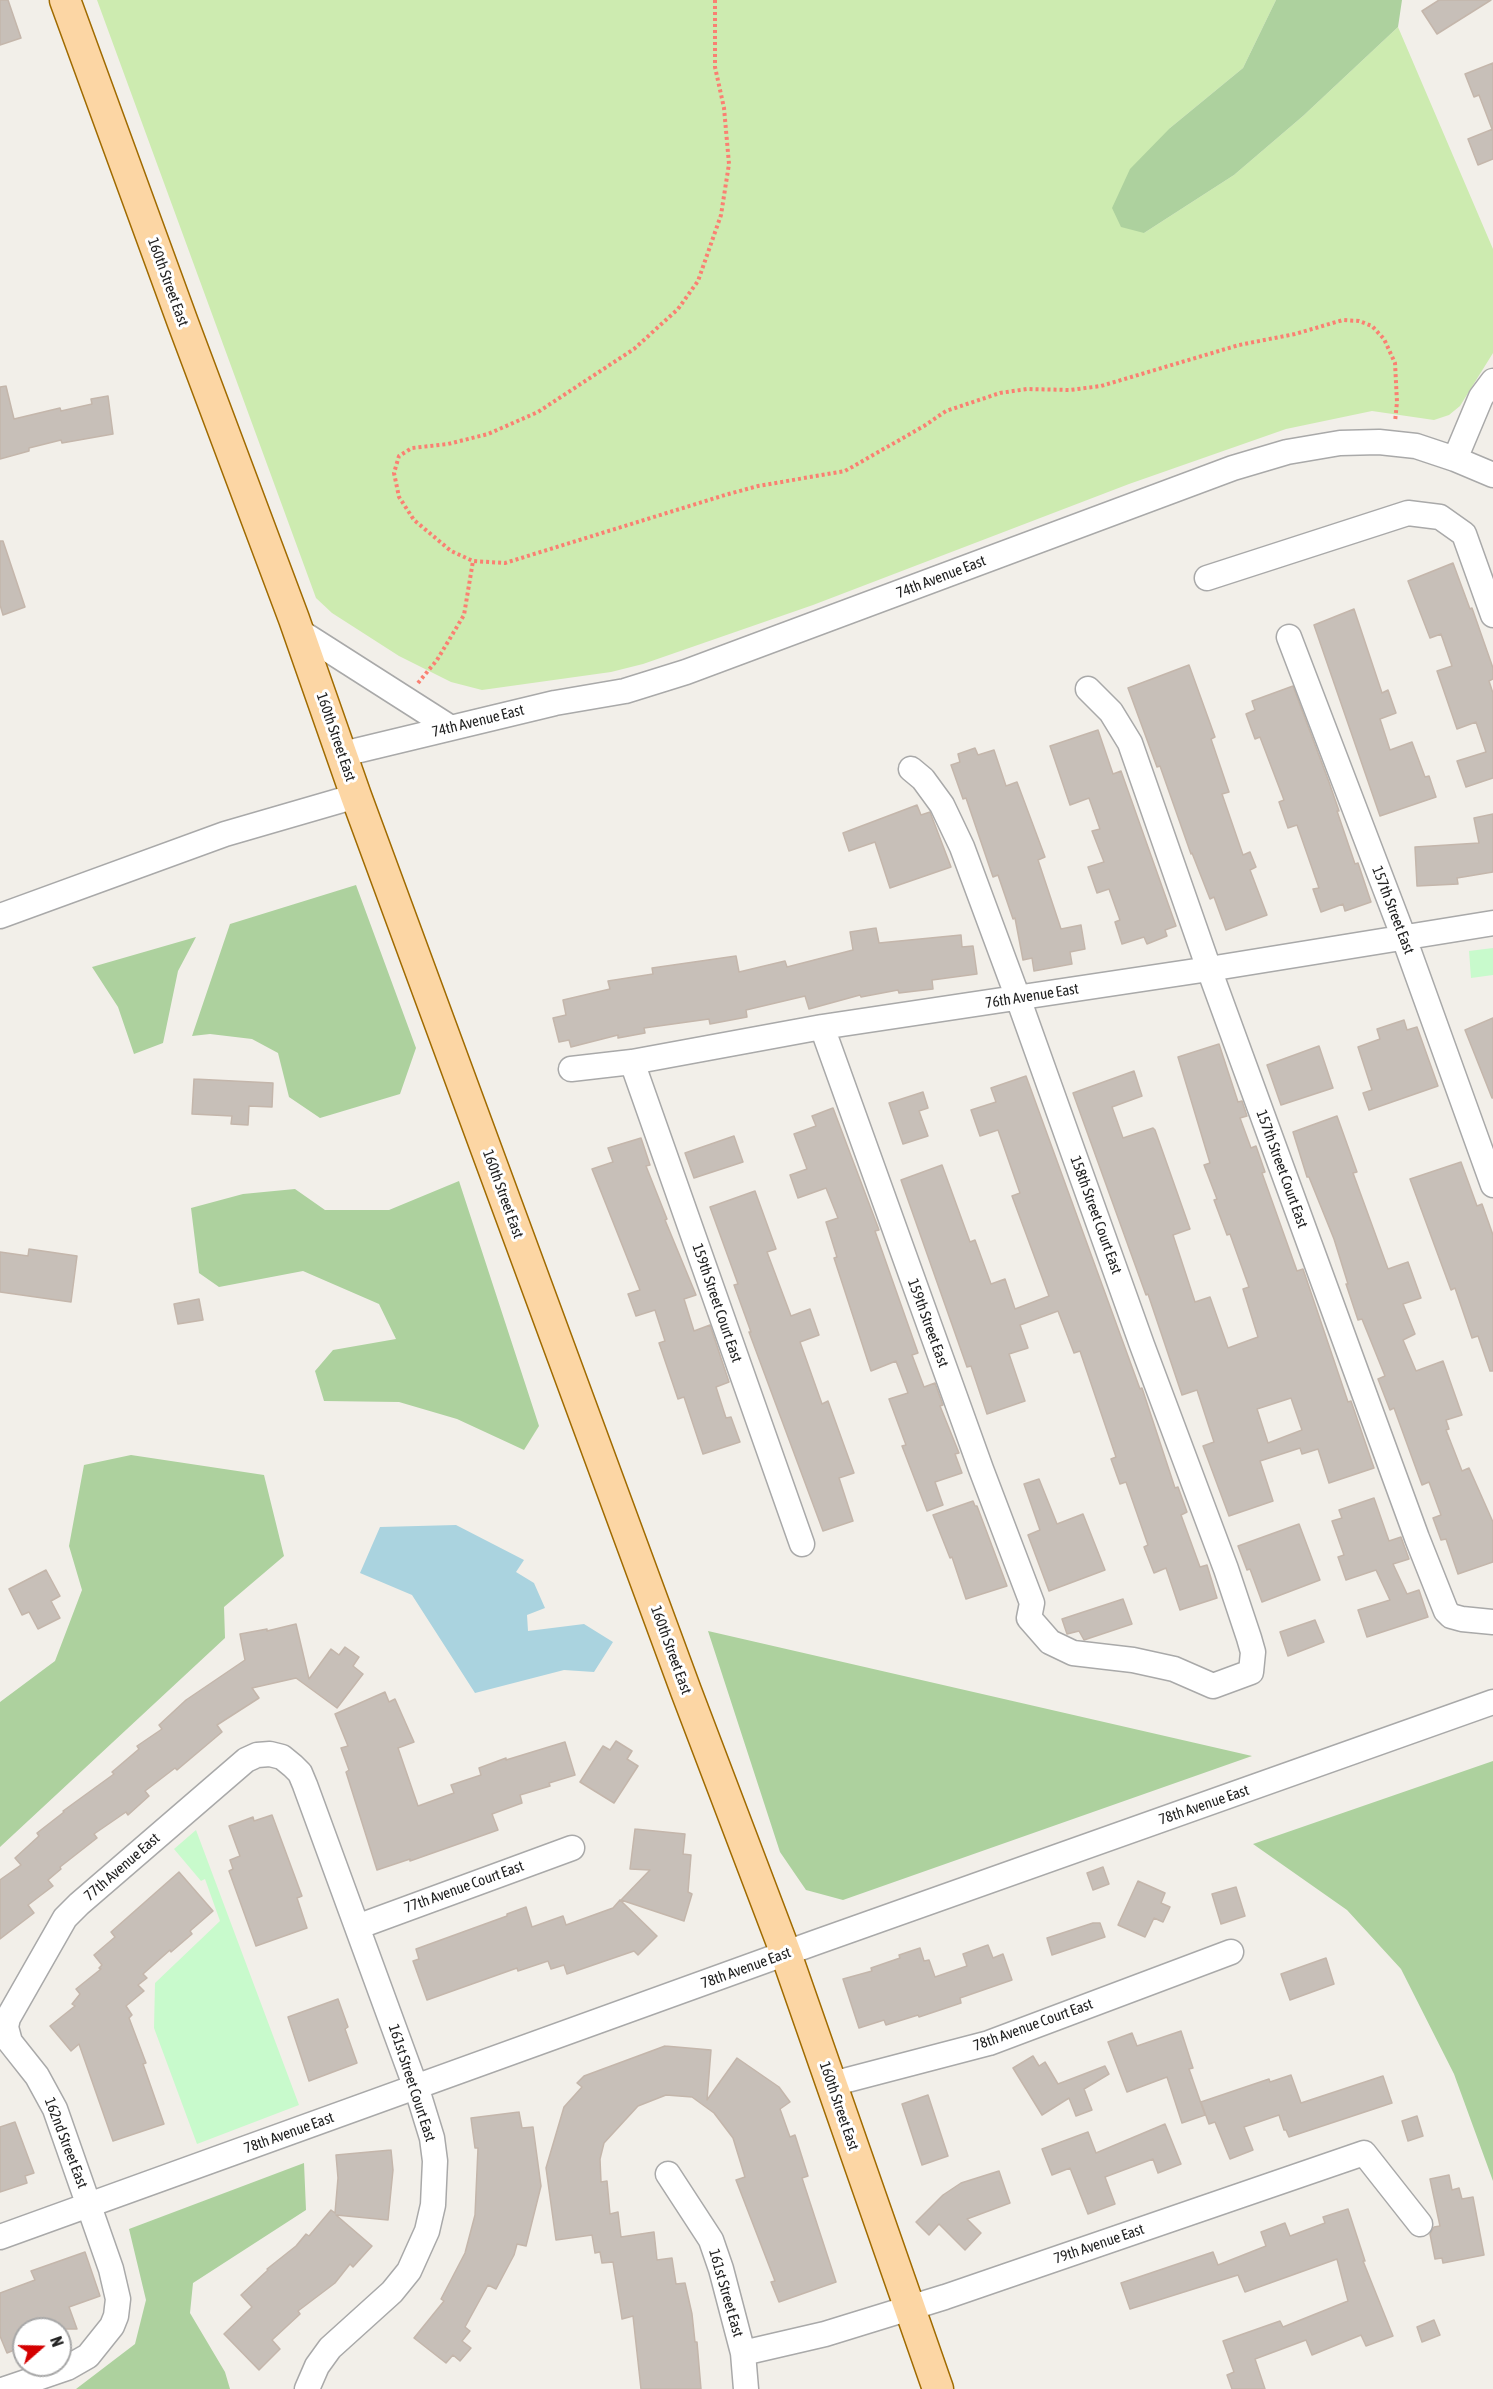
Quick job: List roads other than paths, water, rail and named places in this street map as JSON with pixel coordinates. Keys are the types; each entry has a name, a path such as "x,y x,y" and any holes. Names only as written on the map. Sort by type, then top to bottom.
{"main road":[{"name":"160th Street East","path":"65,0 299,631 356,796 686,1691 786,1954 938,2389"}],"street":[{"path":"1455,459 1481,397 1493,381"},
{"name":"74th Avenue East","path":"342,754 555,703 625,691 686,672 1222,472 1287,452 1340,443 1416,446 1493,475"},
{"path":"1207,578 1408,513 1440,517 1464,534 1493,615"},
{"path":"299,631 452,728"},
{"name":"157th Street East","path":"1289,637 1404,938 1493,1185"},
{"name":"157th Street Court East","path":"1088,689 1111,712 1130,743 1209,969 1417,1538 1446,1611 1451,1616 1462,1619 1493,1622"},
{"name":"158th Street Court East","path":"911,769 923,779 942,805 962,848 1239,1608 1253,1652 1251,1672 1213,1686 1174,1669 1133,1660 1073,1653 1050,1642 1029,1618"},
{"path":"0,916 225,834 356,796"},
{"name":"76th Avenue East","path":"571,1069 632,1062 822,1027 1209,969 1493,923"},
{"name":"159th Street East","path":"822,1027 977,1458 1032,1603 1029,1618"},
{"name":"159th Street Court East","path":"632,1062 802,1544"},
{"name":"78th Avenue East","path":"0,2237 1493,1702"},
{"name":"77th Avenue East","path":"6,2026 13,2007 65,1918 79,1904 246,1760 257,1755 270,1754 282,1757"},
{"name":"161st Street Court East","path":"282,1757 300,1773 305,1785 416,2087 432,2138 435,2161 433,2205 427,2231 409,2271 392,2292 330,2348 317,2366 307,2389"},
{"name":"77th Avenue Court East","path":"357,1927 572,1848"},
{"name":"78th Avenue Court East","path":"832,2084 989,2043 1231,1952"},
{"name":"162nd Street East","path":"5,2389 67,2368 88,2356 105,2336 116,2316 118,2299 111,2269 50,2099 37,2076 10,2042 6,2026"},
{"name":"79th Avenue East","path":"743,2353 825,2334 909,2308 1364,2152 1420,2224"},
{"name":"161st Street East","path":"668,2174 711,2240 743,2353 746,2389"}],"water":[{"path":"456,1525 524,1560 516,1572 534,1583 545,1608 527,1615 528,1631 584,1624 613,1642 594,1672 564,1670 475,1693 412,1595 360,1573 380,1527"}]}
